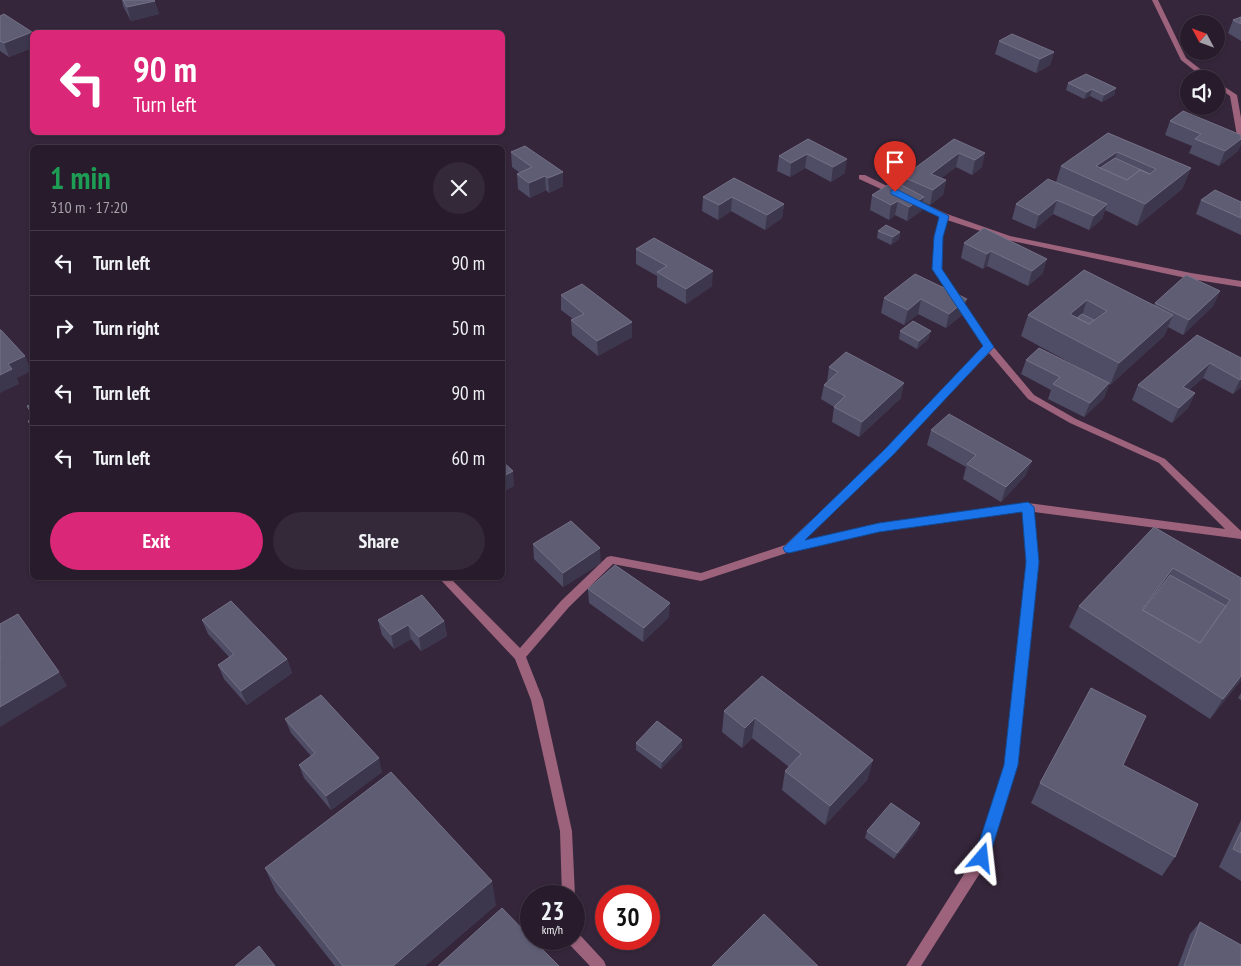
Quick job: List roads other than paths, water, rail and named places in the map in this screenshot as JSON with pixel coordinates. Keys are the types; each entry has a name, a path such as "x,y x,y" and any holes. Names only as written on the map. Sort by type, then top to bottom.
{"street":[{"path":"1155,0 1183,59 1198,70"},
{"path":"1225,90 1232,95 1241,136"},
{"path":"862,177 944,216 1008,238 1241,284"},
{"path":"944,216 938,237 937,269 989,347 1031,397 1073,421 1162,460 1239,535"},
{"path":"789,548 889,452 989,347"},
{"path":"520,656 565,604 611,560 701,578 789,548 879,527 1028,507 1239,535"},
{"path":"913,966 982,858 1011,765 1032,562 1028,507"},
{"path":"446,580 520,656 537,700 566,831 568,885"},
{"path":"584,950 598,966"}]}
